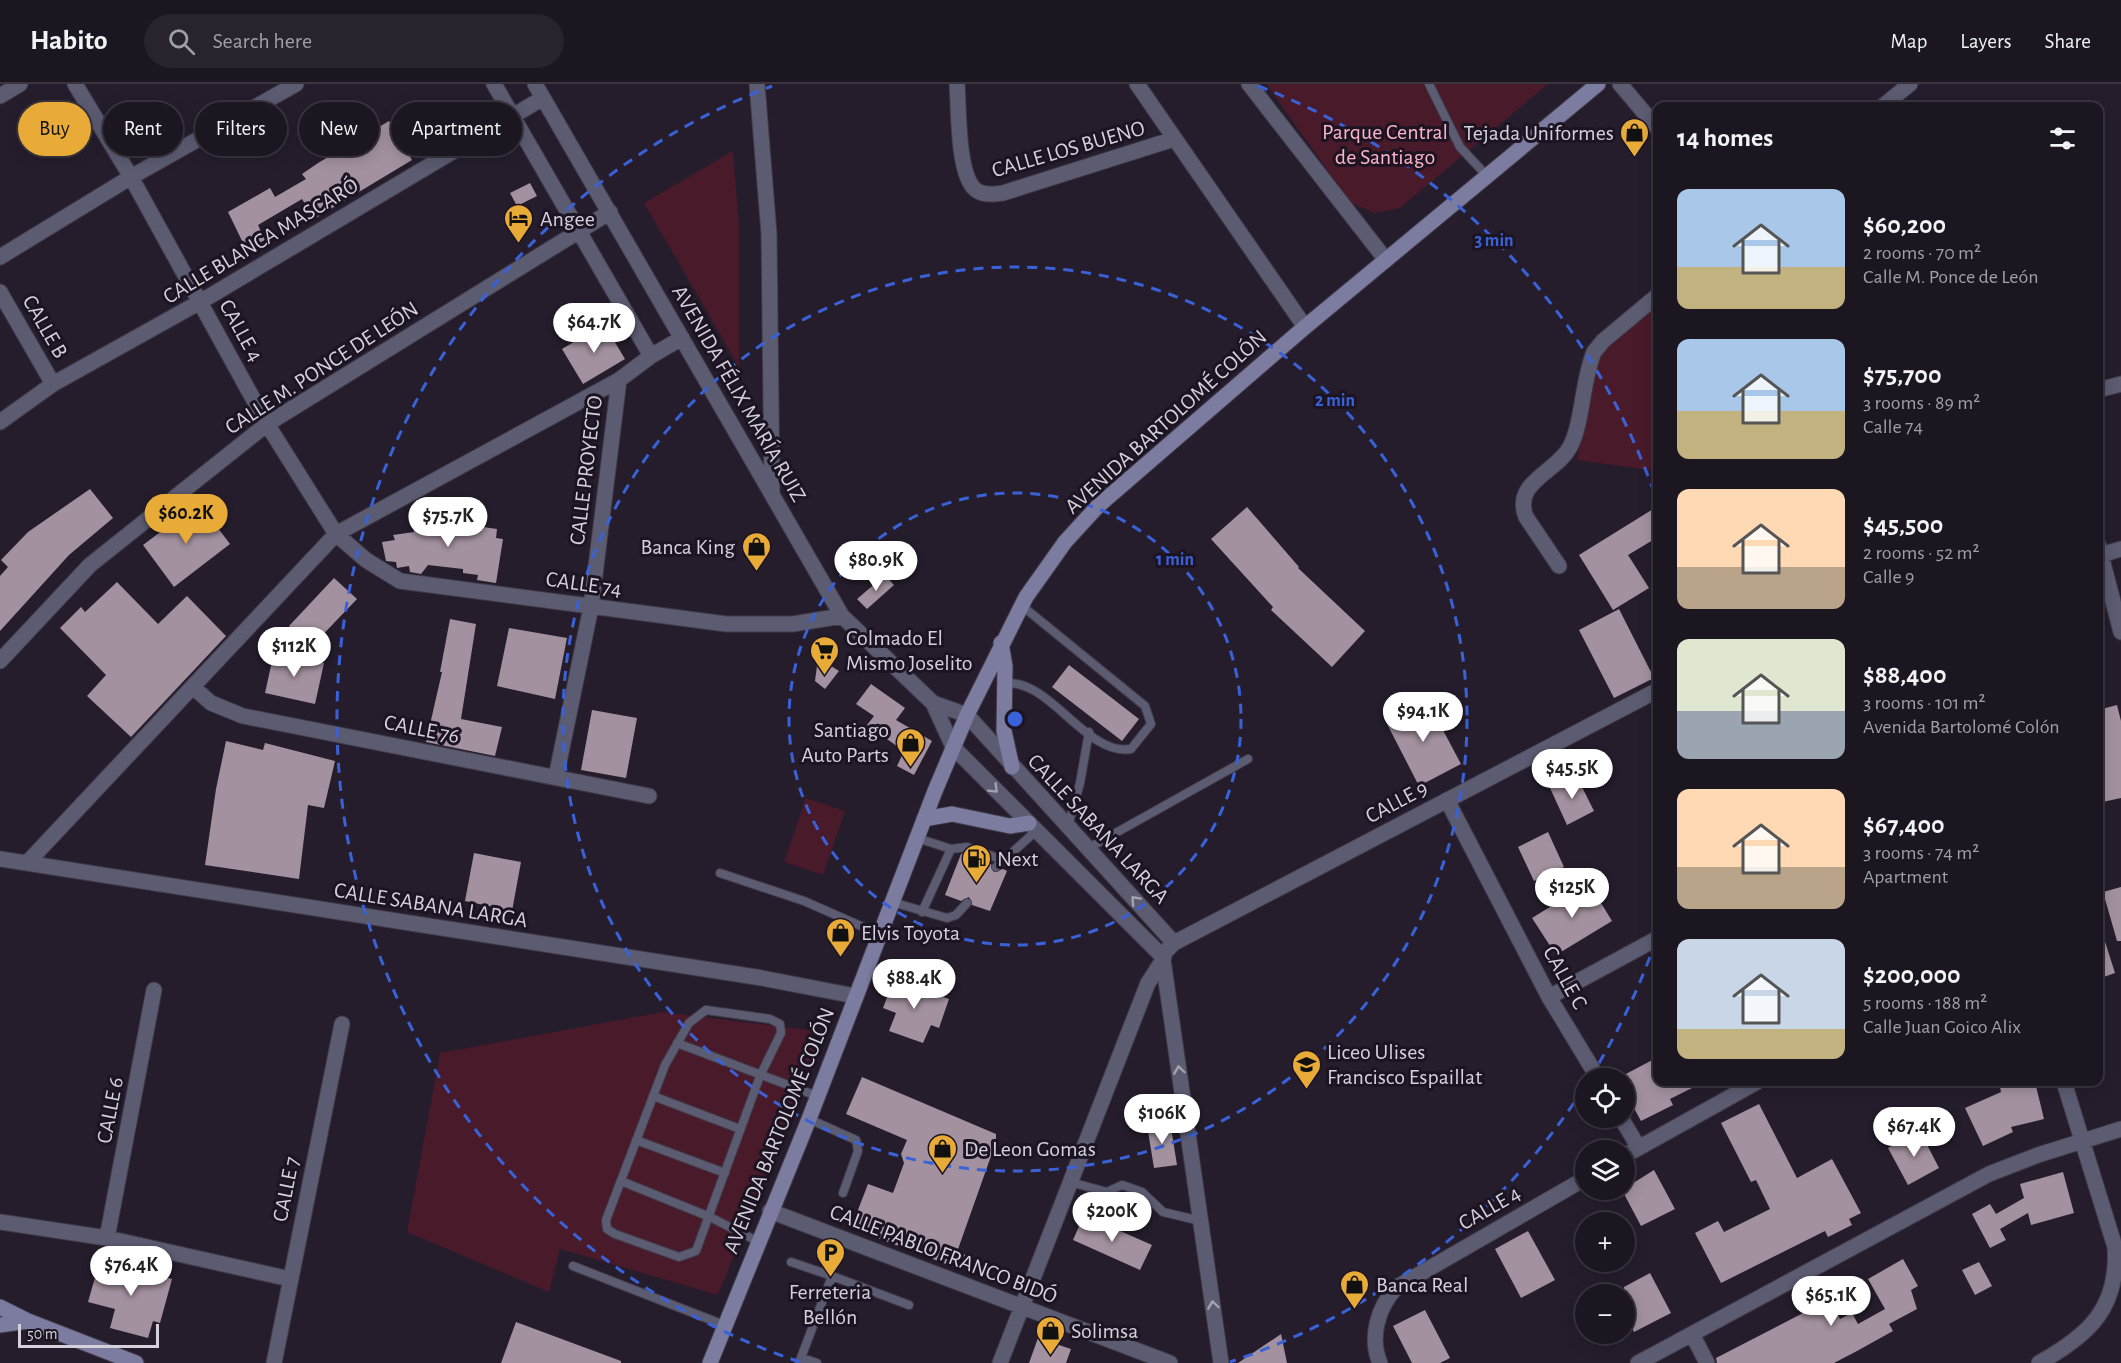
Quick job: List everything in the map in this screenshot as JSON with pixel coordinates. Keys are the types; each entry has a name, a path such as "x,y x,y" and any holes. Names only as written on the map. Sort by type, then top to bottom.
{"main road":[{"name":"AVENIDA BARTOLOMÉ COLÓN","path":"710,1363 757,1240 809,1119 891,901 953,747 1021,605 1065,542 1098,506 1305,327 1598,84"},
{"path":"1001,644 1005,666 1005,741 1012,767"},
{"path":"924,819 952,814 1010,826 1032,827"},
{"path":"0,1307 28,1321 136,1363"},
{"path":"0,1325 28,1321"}],"street":[{"path":"0,96 20,84"},
{"name":"CALLE 4","path":"75,84 131,177 267,424 336,534"},
{"path":"0,257 131,177 296,84"},
{"path":"494,84 505,102"},
{"name":"AVENIDA FÉLIX MARÍA RUIZ","path":"535,84 842,616 933,703 953,747"},
{"path":"757,84 768,234 772,494"},
{"name":"CALLE LOS BUENO","path":"957,84 963,165 967,180 976,190 987,195 1003,193 1174,139"},
{"name":"CALLE LOS BUENO","path":"1137,84 1305,327"},
{"path":"1249,84 1386,260"},
{"path":"1620,84 1653,123"},
{"path":"1888,102 1910,84"},
{"name":"CALLE BLANCA MASCARÓ","path":"522,111 543,98"},
{"path":"522,132 651,356"},
{"name":"CALLE BLANCA MASCARÓ","path":"0,422 53,384 200,302 446,156"},
{"name":"CALLE M. PONCE DE LEÓN","path":"0,661 90,565 267,424 610,212"},
{"name":"CALLE B","path":"0,292 53,384"},
{"path":"1559,566 1526,517 1523,509 1525,493 1571,446 1594,352 1603,341 1653,299"},
{"path":"27,863 336,534 619,381 651,356 682,338"},
{"name":"CALLE PROYECTO","path":"556,777 591,607 619,381"},
{"path":"2103,389 2121,384"},
{"name":"CALLE 74","path":"336,534 366,560 400,581 726,624 792,624 842,616"},
{"path":"2103,550 2121,549"},
{"path":"2103,562 2121,632"},
{"name":"CALLE 76","path":"193,687 211,703 243,716 649,796"},
{"name":"CALLE 9","path":"1000,1363 1148,983 1174,943 1653,693"},
{"name":"AVENIDA FÉLIX MARÍA RUIZ","path":"933,703 967,715"},
{"name":"CALLE SABANA LARGA","path":"967,715 1174,943"},
{"name":"CALLE SABANA LARGA","path":"953,747 1163,959"},
{"name":"CALLE C","path":"1447,800 1550,997 1592,1068"},
{"name":"CALLE SABANA LARGA","path":"0,859 762,978 855,996"},
{"path":"1550,997 1653,941"},
{"path":"1163,959 1221,1363"},
{"name":"CALLE 6","path":"107,1238 154,990"},
{"name":"CALLE 7","path":"274,1363 342,1024"},
{"path":"1635,1150 1750,1086"},
{"path":"2039,1363 2078,1339 2114,1301 2115,1247 2065,1086"},
{"path":"1627,1128 1639,1148"},
{"path":"1638,1363 1989,1174 2082,1140 2121,1129"},
{"name":"CALLE 4","path":"1380,1363 1374,1344 1375,1330 1383,1308 1393,1291 1414,1275 1575,1184"},
{"name":"CALLE PABLO FRANCO BIDÓ","path":"770,1211 1170,1363"},
{"path":"0,1222 107,1238 290,1279"},
{"path":"1692,1334 1707,1363"}],"lane":[{"path":"1429,84 1460,147 1487,176"},
{"path":"1004,684 1018,684 1034,691 1114,749 1131,749 1151,724 1151,718 1145,706 1021,605"},
{"path":"1067,827 1080,783 1089,732"},
{"path":"1087,849 1248,759"},
{"path":"996,867 1032,827"},
{"path":"917,838 951,849 967,847 1003,860"},
{"path":"922,912 951,849"},
{"path":"720,873 804,900 879,934"},
{"path":"891,901 922,912 953,917 967,903"},
{"path":"706,1010 770,1019 780,1024 781,1033 760,1076 696,1251 679,1257 615,1234 607,1228 606,1220 653,1096 677,1043 689,1023 706,1010"},
{"path":"677,1043 817,1096"},
{"path":"653,1096 740,1129"},
{"path":"809,1119 856,1140 858,1151 843,1193"},
{"path":"636,1140 725,1173"},
{"path":"621,1181 710,1217 757,1240"},
{"path":"1070,1182 1107,1192 1122,1185 1142,1192 1163,1212 1200,1221"},
{"path":"791,1263 909,1305"},
{"path":"573,1266 724,1325"},
{"path":"817,1363 800,1360 832,1276"}],"green space":[{"name":"Parque Central de Santiago","path":"1266,84 1548,84 1400,208 1375,213 1351,203"},
{"path":"733,151 739,226 739,367 644,203"},
{"path":"1653,305 1653,470 1577,460 1599,356 1603,349"},
{"path":"806,798 845,811 823,875 784,862"},
{"path":"663,1012 824,1032 718,1295 560,1249 549,1292 407,1232 440,1053"}],"building":[{"path":"389,121 391,124 391,156 410,156 412,160 314,219 302,199 258,225 265,240 246,249 228,212 270,188 275,197 306,179 302,174 330,156 379,156 379,127"},
{"path":"530,183 537,196 517,206 510,193"},
{"path":"604,324 625,359 583,384 562,349"},
{"path":"90,489 113,518 69,555 0,631 0,576 8,567 1,560 28,532"},
{"path":"199,503 230,544 174,587 143,545"},
{"path":"1247,507 1298,568 1365,631 1332,667 1271,610 1273,607 1211,539"},
{"path":"1653,509 1653,540 1628,555 1649,588 1613,610 1579,555"},
{"path":"450,518 484,523 483,527 497,529 496,538 503,539 496,583 477,580 478,575 463,573 463,569 428,565 421,574 410,572 409,566 397,568 396,562 386,561 382,542 395,540 393,535 414,532 413,525"},
{"path":"885,575 894,585 867,609 857,599"},
{"path":"334,578 357,599 311,647 289,626"},
{"path":"117,582 158,624 187,596 226,636 131,737 87,696 106,675 60,628 81,607 85,612"},
{"path":"1619,609 1653,678 1614,698 1579,630"},
{"path":"450,619 476,624 461,719 502,727 495,756 426,742 442,672 440,672"},
{"path":"509,628 567,638 555,699 497,686"},
{"path":"274,652 324,663 315,704 265,693"},
{"name":"Colmado El Mismo Joselito","path":"818,658 839,671 825,689 815,681"},
{"path":"1069,665 1139,719 1122,741 1052,687"},
{"path":"871,684 905,708 896,720 932,741 914,775 897,766 904,751 867,725 874,716 856,704"},
{"path":"1427,700 1461,764 1419,786 1386,722"},
{"path":"2117,705 2121,721 2121,798 2103,802 2103,709"},
{"path":"592,710 637,718 626,778 581,770"},
{"path":"226,741 263,750 265,743 335,761 324,808 308,805 299,879 205,865 216,789"},
{"path":"1576,775 1594,811 1567,825 1550,788"},
{"path":"1548,832 1564,867 1534,881 1518,847"},
{"path":"474,853 521,862 512,911 465,901"},
{"name":"Next","path":"964,853 991,864 994,872 1003,869 1007,871 990,911 972,905 969,897 961,901 945,895 961,854"},
{"path":"1589,883 1612,921 1556,955 1532,918"},
{"path":"2121,887 2121,941 2117,941 2103,892"},
{"path":"2103,935 2115,973 2103,977"},
{"path":"894,979 949,999 939,1028 931,1025 923,1043 889,1031 896,1013 883,1008"},
{"path":"1653,1060 1653,1086 1696,1086 1670,1099 1673,1105 1641,1121 1635,1110 1635,1069"},
{"name":"De Leon Gomas","path":"862,1077 996,1134 996,1142 957,1252 968,1256 962,1270 851,1228 868,1184 893,1193 904,1163 901,1154 907,1140 846,1114"},
{"path":"2000,1086 2036,1086 2044,1119 2011,1127 2013,1132 1983,1146 1965,1108 2001,1092"},
{"path":"1759,1104 1797,1178 1832,1159 1861,1213 1849,1219 1852,1225 1828,1237 1825,1231 1721,1283 1695,1233 1718,1221 1724,1232 1770,1209 1756,1180 1751,1182 1721,1123"},
{"path":"1170,1121 1177,1165 1154,1168 1147,1125"},
{"path":"1920,1131 1939,1168 1908,1185 1888,1148"},
{"path":"1654,1170 1675,1209 1641,1226 1627,1200 1635,1200 1635,1182"},
{"path":"2063,1172 2074,1213 2031,1225 2028,1213 2000,1229 2006,1240 1990,1248 1972,1214 1990,1204 1996,1214 2024,1198 2020,1184"},
{"path":"1084,1215 1152,1245 1140,1270 1073,1240"},
{"path":"1528,1231 1555,1280 1521,1298 1495,1249"},
{"path":"1903,1259 1918,1286 1911,1290 1917,1309 1889,1324 1893,1331 1834,1363 1717,1363 1716,1358 1830,1299 1840,1319 1852,1313 1858,1324 1885,1309 1868,1279"},
{"path":"100,1260 172,1279 160,1323 153,1321 148,1338 110,1328 115,1309 88,1302"},
{"path":"1979,1262 1992,1286 1975,1295 1962,1270"},
{"path":"1650,1273 1671,1313 1635,1331 1635,1284 1630,1284"},
{"path":"1425,1310 1450,1358 1440,1363 1412,1363 1393,1326"},
{"path":"516,1322 621,1361 621,1363 501,1363"},
{"path":"1281,1334 1287,1363 1238,1363"},
{"name":"Solimsa","path":"1038,1338 1071,1349 1066,1363 1029,1363"}],"place":[{"name":"Tejada Uniformes","path":"1635,158"},
{"name":"Angee","path":"519,244"},
{"name":"Banca King","path":"756,572"},
{"name":"Colmado El Mismo Joselito","path":"825,676"},
{"name":"Santiago Auto Parts","path":"910,768"},
{"name":"Next","path":"976,884"},
{"name":"Elvis Toyota","path":"840,958"},
{"name":"Liceo Ulises Francisco Espaillat","path":"1306,1090"},
{"name":"De Leon Gomas","path":"943,1174"},
{"name":"Ferreteria Bellón","path":"830,1278"},
{"name":"Banca Real","path":"1355,1310"},
{"name":"Solimsa","path":"1050,1356"}]}
